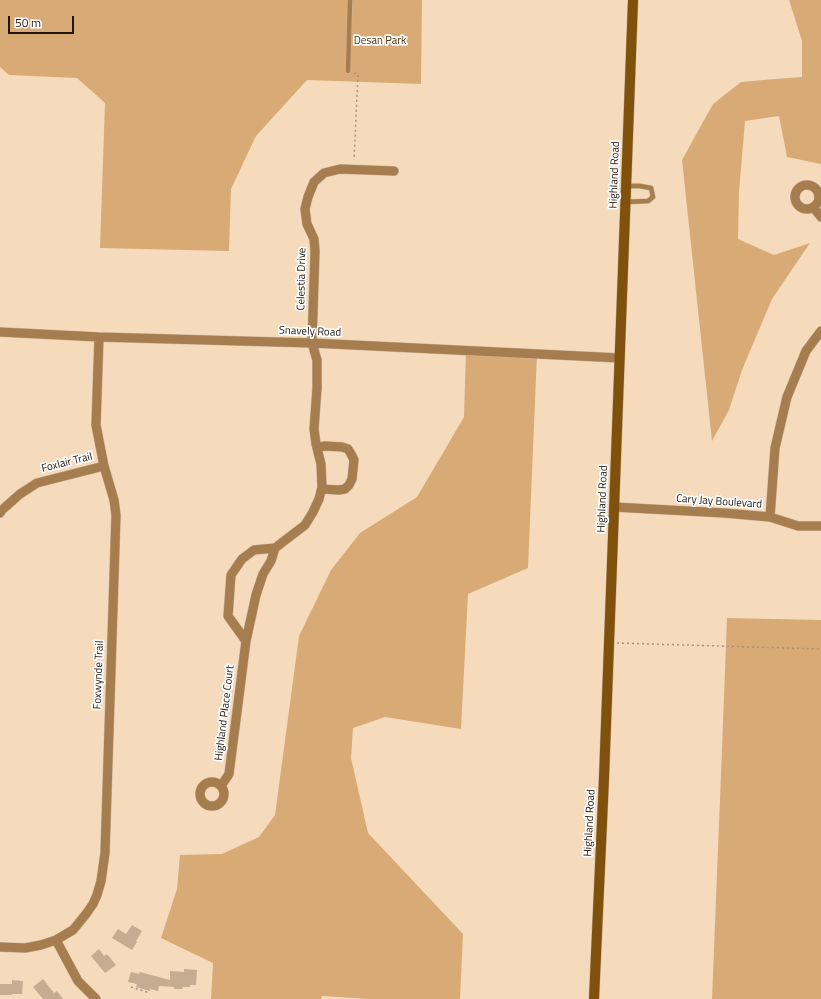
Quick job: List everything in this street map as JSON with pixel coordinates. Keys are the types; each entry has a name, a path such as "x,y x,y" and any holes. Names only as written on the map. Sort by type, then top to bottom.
{"street":[{"name":"Highland Road","path":"594,999 604,778 633,0"},
{"name":"Celestia Drive","path":"312,343 316,251 314,239 307,224 305,209 314,182 324,173 340,169 394,170"},
{"path":"813,207 821,217"},
{"path":"770,517 775,448 787,397 806,352 821,331"},
{"name":"Snavely Road","path":"0,332 99,337 312,343 620,358"},
{"name":"Foxwynde Trail","path":"0,947 30,947 41,945 56,940 72,930 86,914 97,895 102,882 105,846 116,514 96,425 99,337"},
{"path":"246,641 228,616 230,575 242,560 254,550 275,548 305,525 313,512 322,489 321,464 316,447 314,429 317,360 312,343"},
{"path":"316,447 342,447 352,454 354,460 352,480 345,489 322,489"},
{"name":"Foxlair Trail","path":"0,513 20,494 37,483 104,466"},
{"name":"Cary Jay Boulevard","path":"614,507 770,517 798,526 821,526"},
{"name":"Highland Place Court","path":"221,786 229,774 246,641 256,595 263,574 271,561 275,548"},
{"path":"56,940 78,981 96,999"}],"lane":[{"path":"348,71 350,0"},
{"path":"626,186 651,188 653,197 648,202 626,202"}],"path":[{"path":"348,71 358,74 354,169"},
{"path":"609,643 821,649"},
{"path":"131,987 147,992 148,990"}],"green space":[{"name":"Desan Park","path":"0,0 422,0 421,84 307,80 256,136 231,189 229,251 100,248 105,103 77,78 9,75 0,67"},
{"path":"789,0 821,0 821,164 787,157 779,116 745,121 739,192 738,239 774,255 810,243 772,299 742,370 729,410 712,441 682,160 713,104 741,82 802,77 802,41"},
{"path":"466,351 537,354 528,568 468,594 461,729 385,717 353,728 351,758 368,833 463,934 460,999 368,999 322,996 321,999 211,999 213,963 161,938 177,889 180,855 222,854 259,837 275,815 299,636 331,570 360,533 417,497 464,417"},
{"path":"727,618 821,620 821,999 712,999"}],"building":[{"path":"132,925 142,931 132,950 112,938 118,929 126,934"},
{"path":"99,949 104,956 107,954 116,965 105,973 91,956"},
{"path":"184,969 197,970 196,985 183,987 182,989 159,986 158,991 150,989 150,991 136,987 137,984 128,982 131,972 139,974 140,972 170,980 170,971 184,972"},
{"path":"43,979 54,993 57,991 63,999 43,999 33,987"},
{"path":"12,980 23,981 22,994 0,995 0,984 12,984"}]}
